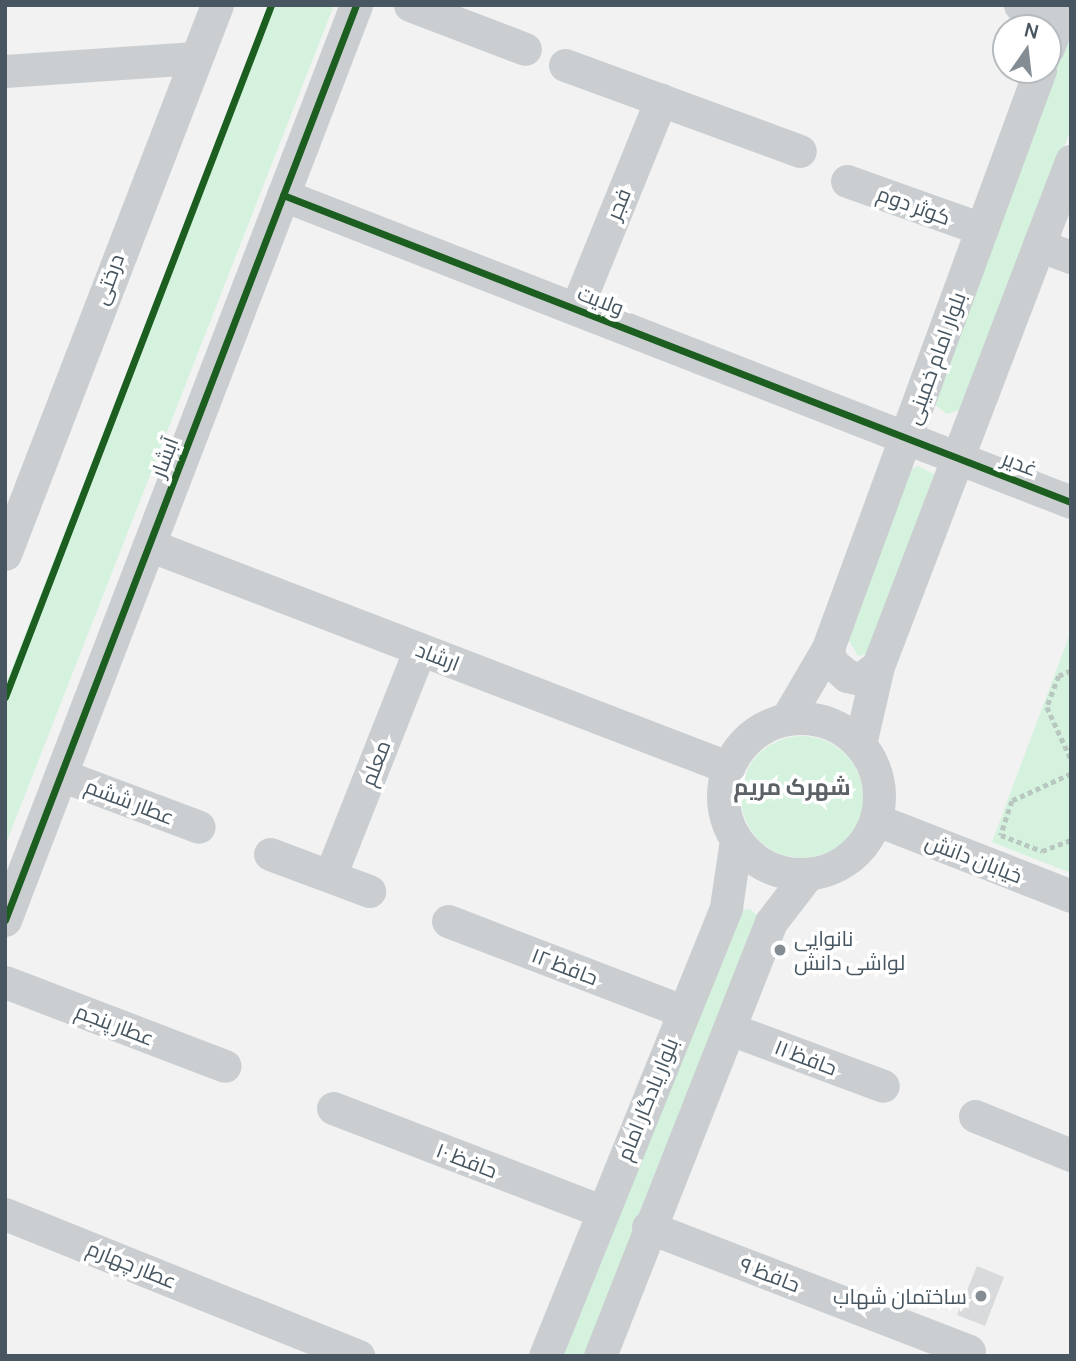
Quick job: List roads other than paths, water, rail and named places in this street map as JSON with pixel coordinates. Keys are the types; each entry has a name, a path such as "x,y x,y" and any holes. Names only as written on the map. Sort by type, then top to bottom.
{"street":[{"name":"درختی","path":"5,554 217,5"},
{"name":"آبشار","path":"5,920 356,5"},
{"path":"411,5 525,49"},
{"path":"1020,5 1038,14"},
{"path":"6,73 195,58"},
{"path":"565,65 800,151"},
{"name":"بلوار امام خمینی","path":"787,718 828,648 1035,84"},
{"name":"فجر","path":"576,309 660,100"},
{"path":"860,744 878,666 1071,161"},
{"name":"کوثر دوم","path":"847,181 982,229"},
{"name":"ولایت","path":"283,195 957,458"},
{"path":"1040,244 1071,257"},
{"name":"غدیر","path":"957,458 1071,502"},
{"name":"ارشاد","path":"149,545 727,767"},
{"path":"828,648 831,662 847,676 860,680 878,666"},
{"name":"معلم","path":"330,876 419,649"},
{"path":"787,718 827,720 860,744 877,780 877,820 846,860 808,874 775,870 736,840 722,792 727,767 762,727 787,718"},
{"name":"عطار ششم","path":"61,775 199,827"},
{"name":"خیابان دانش","path":"877,820 1071,896"},
{"name":"بلوار یادگار امام","path":"545,1356 601,1211 726,907 736,840"},
{"path":"270,854 369,891"},
{"path":"600,1356 771,922 808,874"},
{"path":"726,907 754,899 771,922"},
{"name":"حافظ ۱۲","path":"448,921 683,1011"},
{"name":"عطار پنجم","path":"5,982 225,1066"},
{"name":"حافظ ۱۱","path":"730,1028 883,1086"},
{"name":"حافظ ۱۰","path":"333,1108 601,1211"},
{"path":"975,1116 1070,1153"},
{"name":"عطار چهارم","path":"5,1214 359,1356"},
{"name":"حافظ ۹","path":"649,1227 969,1351"}],"place":[{"name":"نانوایی لواشی دانش","path":"780,950"},
{"name":"ساختمان شهاب","path":"981,1296"}],"district":[{"name":"شهرک مریم","path":"792,786"}]}
